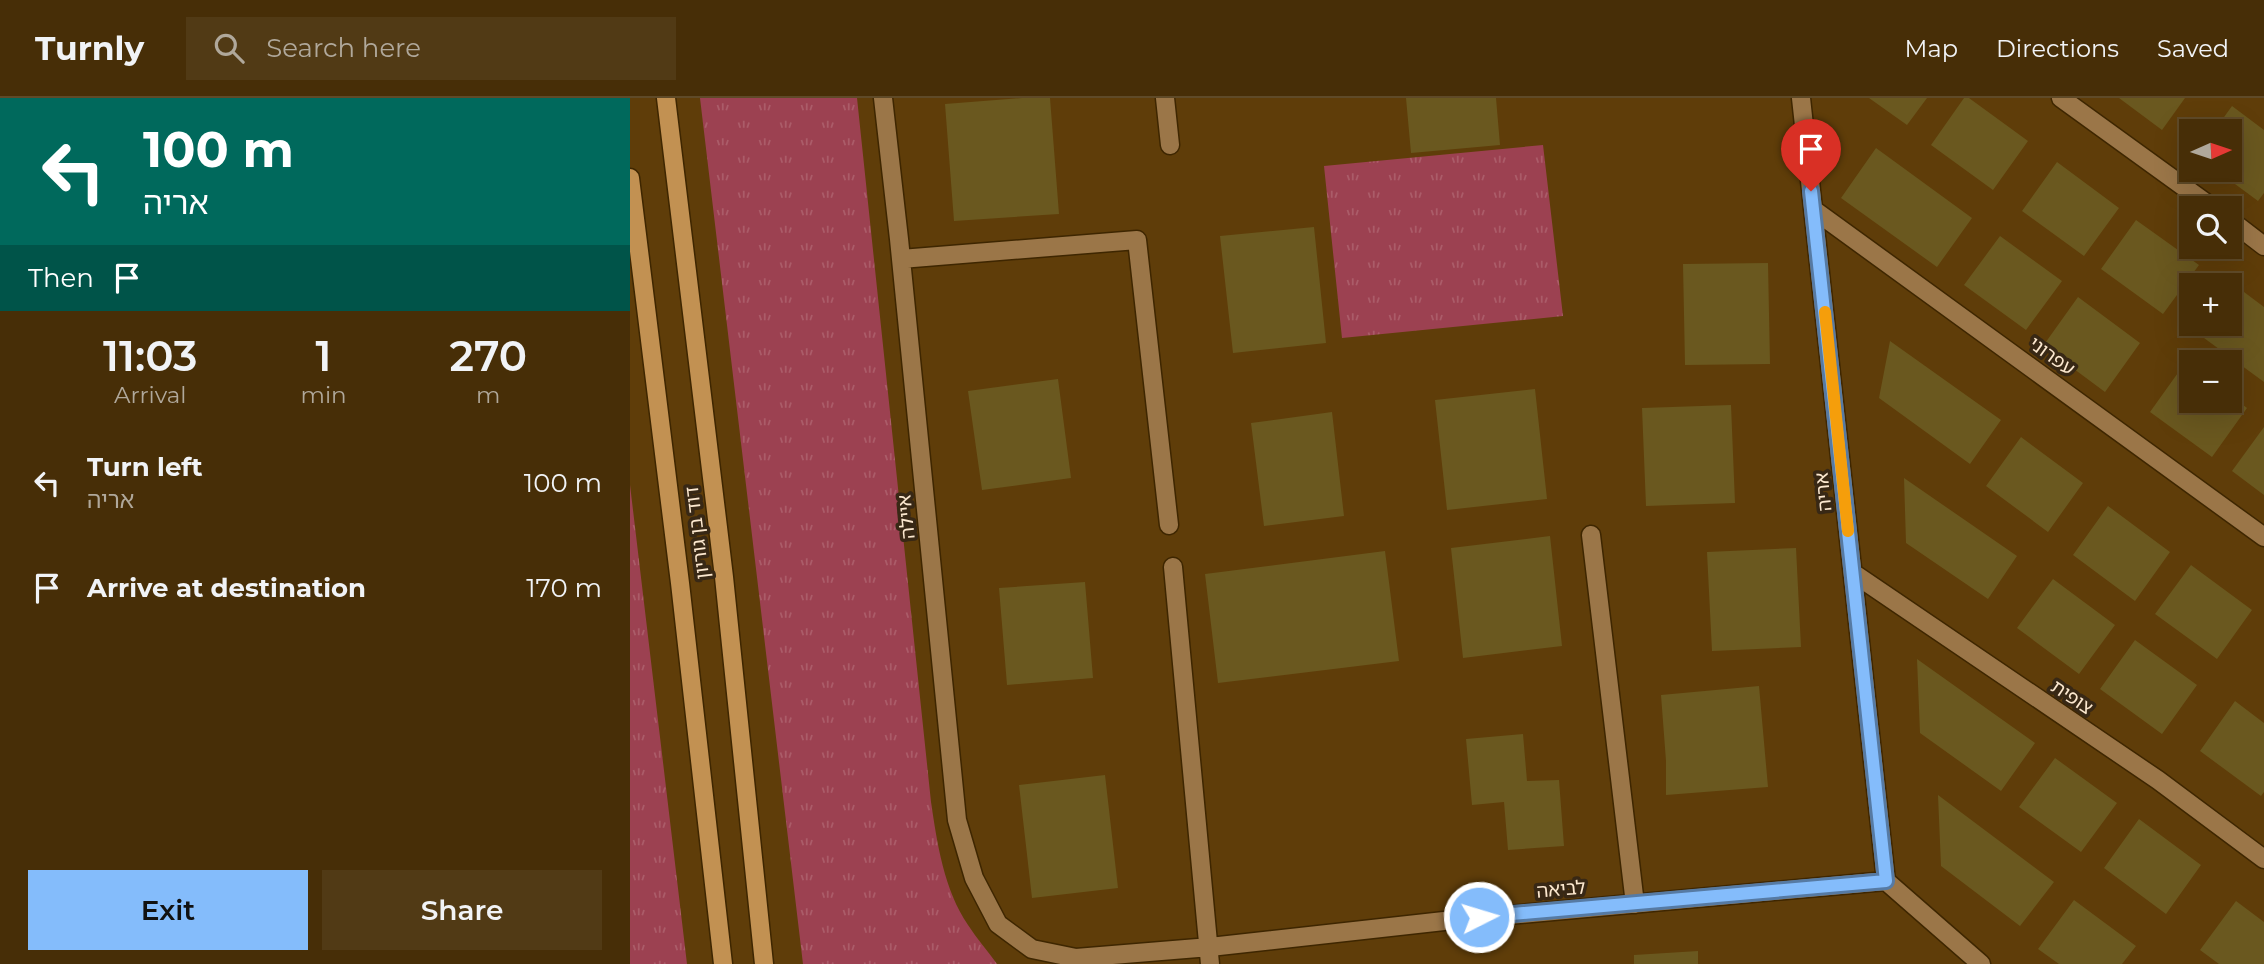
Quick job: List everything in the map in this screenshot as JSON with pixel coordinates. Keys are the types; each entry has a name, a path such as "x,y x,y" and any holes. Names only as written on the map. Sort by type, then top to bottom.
{"main road":[{"name":"דוד בן גוריון","path":"666,98 726,591 764,964"},
{"name":"דוד בן גוריון","path":"630,178 723,964"}],"street":[{"name":"איילה","path":"883,98 957,820 974,878 998,925"},
{"path":"1165,98 1170,145"},
{"name":"אריה","path":"1801,98 1886,881"},
{"path":"2060,98 2196,196"},
{"name":"עפרוני","path":"1814,210 2264,537"},
{"path":"2242,229 2264,246"},
{"path":"901,259 1137,240 1169,525"},
{"path":"1591,536 1635,904"},
{"path":"1173,567 1210,956"},
{"name":"צופית","path":"1853,573 2158,780 2264,859"},
{"path":"1886,881 1981,964"},
{"name":"לביאה","path":"998,925 1032,949 1076,958 1210,956 1453,920 1886,881"}],"green space":[{"path":"700,98 857,98 933,818 947,882 953,897 968,925 997,964 803,964"},
{"path":"1543,145 1563,316 1342,338 1324,166"},
{"path":"630,485 687,964 630,964"}],"building":[{"path":"1050,98 1059,214 954,221 945,104"},
{"path":"1406,98 1496,98 1500,145 1411,153"},
{"path":"1869,98 1927,98 1907,125"},
{"path":"1964,98 1969,98 2028,141 1993,190 1931,145"},
{"path":"2119,98 2185,98 2162,130"},
{"path":"2232,106 2264,130 2264,193 2258,201 2232,182 2242,182 2242,119 2223,119"},
{"path":"1876,148 1972,218 1937,267 1841,198"},
{"path":"2057,162 2119,208 2084,256 2022,211"},
{"path":"2136,220 2179,251 2179,259 2191,259 2199,265 2193,273 2179,273 2179,292 2163,314 2101,269"},
{"path":"1314,227 1326,343 1233,353 1220,236"},
{"path":"2000,236 2062,281 2026,330 1964,285"},
{"path":"1768,263 1770,364 1685,365 1683,264"},
{"path":"2242,290 2264,307 2264,382 2242,366 2242,350 2220,350 2204,338 2242,336"},
{"path":"2078,297 2140,343 2105,392 2043,346"},
{"path":"1890,341 2001,420 1970,464 1879,398"},
{"path":"2179,371 2179,413 2242,413 2242,404 2247,408 2212,457 2150,412"},
{"path":"1058,379 1071,478 982,490 968,391"},
{"path":"1535,389 1547,499 1447,510 1435,400"},
{"path":"1731,405 1735,503 1646,506 1642,408"},
{"path":"1332,412 1344,516 1264,526 1251,423"},
{"path":"2264,427 2264,495 2232,471"},
{"path":"2021,437 2083,483 2048,532 1986,486"},
{"path":"1904,478 2017,556 1988,599 1906,543"},
{"path":"2108,506 2170,552 2135,601 2073,555"},
{"path":"1550,536 1562,646 1463,658 1451,548"},
{"path":"1796,548 1801,647 1712,651 1707,552"},
{"path":"1385,551 1399,661 1218,683 1205,574"},
{"path":"2191,565 2252,610 2217,659 2155,614"},
{"path":"2053,579 2115,625 2079,674 2017,628"},
{"path":"1085,582 1093,678 1007,685 999,588"},
{"path":"2135,640 2197,685 2162,734 2100,689"},
{"path":"1917,659 2035,743 2001,791 1920,733"},
{"path":"1759,686 1768,787 1666,795 1661,695"},
{"path":"2235,701 2264,723 2264,792 2261,796 2200,751"},
{"path":"1523,734 1527,781 1559,780 1564,846 1508,850 1504,802 1472,805 1466,739"},
{"path":"2055,758 2117,803 2081,852 2019,807"},
{"path":"1105,775 1118,888 1032,898 1019,785"},
{"path":"1938,795 2054,882 2020,926 1941,866"},
{"path":"2139,819 2201,865 2166,914 2104,868"},
{"path":"2074,900 2136,946 2122,964 2059,964 2038,949"},
{"path":"2236,901 2264,922 2264,964 2219,964 2200,950"},
{"path":"1698,951 1698,964 1634,964 1634,955"}],"slow traffic":[{"path":"1825,312 1848,531"}],"route":[{"path":"1479,917 1886,881 1811,191"}]}
